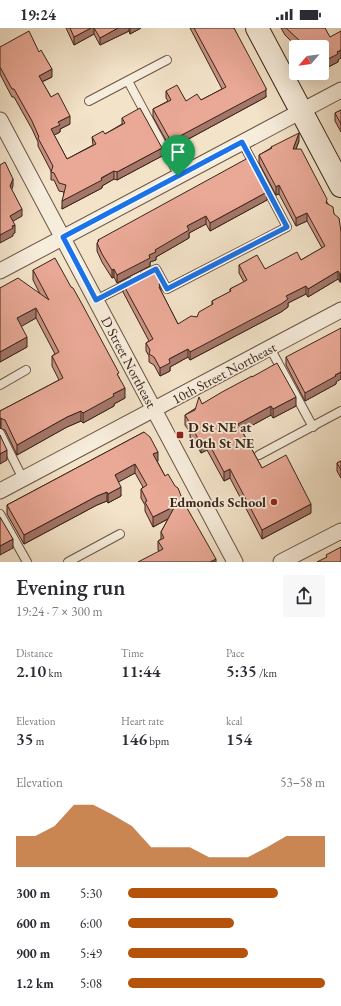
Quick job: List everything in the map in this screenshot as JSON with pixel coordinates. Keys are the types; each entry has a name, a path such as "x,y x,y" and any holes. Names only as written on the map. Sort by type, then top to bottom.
{"main road":[{"path":"257,28 341,186"}],"street":[{"path":"0,271 341,90"},
{"name":"D Street Northeast","path":"0,122 63,237 235,562"},
{"name":"10th Street Northeast","path":"0,491 341,310"},
{"path":"281,562 341,531"}],"lane":[{"path":"90,101 167,60"},
{"path":"128,81 178,176"},
{"path":"96,300 156,269 167,289 287,227 242,142"},
{"path":"270,348 313,427"},
{"path":"0,385 26,370"},
{"path":"259,456 341,411"},
{"path":"0,433 23,479"},
{"path":"0,514 27,562"},
{"path":"68,562 120,534"}],"building":[{"path":"70,28 91,28 74,37"},
{"path":"94,28 118,28 100,38"},
{"path":"194,28 234,28 266,90 180,136 181,138 172,143 153,109 171,100 166,91 177,85 186,101 197,94 201,100 226,87"},
{"path":"286,28 325,28 330,37 341,31 341,50 337,52 338,54 329,58 329,40 299,40"},
{"path":"29,31 39,52 41,50 52,69 39,76 51,97 58,93 70,116 58,122 60,125 51,129 67,159 96,144 92,137 103,131 105,134 125,123 122,118 140,108 162,148 117,172 114,171 101,178 102,180 62,201 66,185 59,183 54,173 51,172 53,166 38,138 39,137 32,121 0,67 0,47"},
{"path":"341,110 341,124 335,113"},
{"path":"299,133 293,149 301,149 327,199 326,203 333,207 334,214 339,218 341,232 341,274 338,271 308,289 306,286 286,296 288,299 281,304 190,352 188,349 169,359 170,363 160,368 154,357 149,354 150,350 146,343 153,339 123,284 154,268 161,283 159,284 159,287 178,324 191,316 197,317 199,312 213,304 212,301 231,291 230,289 247,280 239,265 257,255 265,269 297,252 301,260 325,246 307,213 296,218 279,185 276,187 259,155 272,148 271,147"},
{"path":"248,158 267,192 210,223 206,216 187,226 189,230 155,250 156,252 149,255 150,258 117,275 114,269 112,270 102,254 97,243 99,241 98,240"},
{"path":"5,162 13,179 10,186 22,209 10,216 15,225 12,226 13,228 0,235 0,165"},
{"path":"55,258 82,304 119,373 117,374 125,388 113,394 114,396 83,413 81,411 67,417 17,445 5,420 0,418 0,411 63,378 52,356 59,352 36,308 17,318 27,337 0,352 0,288 18,278 49,300 33,270"},
{"path":"341,328 341,372 305,393 286,357"},
{"path":"277,363 296,397 273,409 271,406 238,424 262,468 286,455 311,504 262,530 230,469 224,472 207,440 201,444 195,433 192,432 190,428 191,425 185,415 195,410 199,397 202,404"},
{"path":"144,432 150,437 158,452 153,454 165,476 168,474 175,486 178,488 183,501 216,559 210,562 138,562 163,549 158,541 164,538 161,532 175,506 153,517 145,502 147,501 141,489 147,485 135,464 115,475 121,487 108,494 107,492 97,496 24,535 7,505"},
{"path":"0,435 7,450 0,454"},
{"path":"341,461 341,470 337,463"},
{"path":"0,517 13,539 0,546"},
{"path":"341,547 341,562 317,562 327,557 326,555"}],"place":[{"name":"D St NE at 10th St NE","path":"180,435"},
{"name":"Edmonds School","path":"274,502"}],"route":[{"path":"242,142 287,227 167,289 156,269 96,300 63,237 178,176 242,142"}]}
